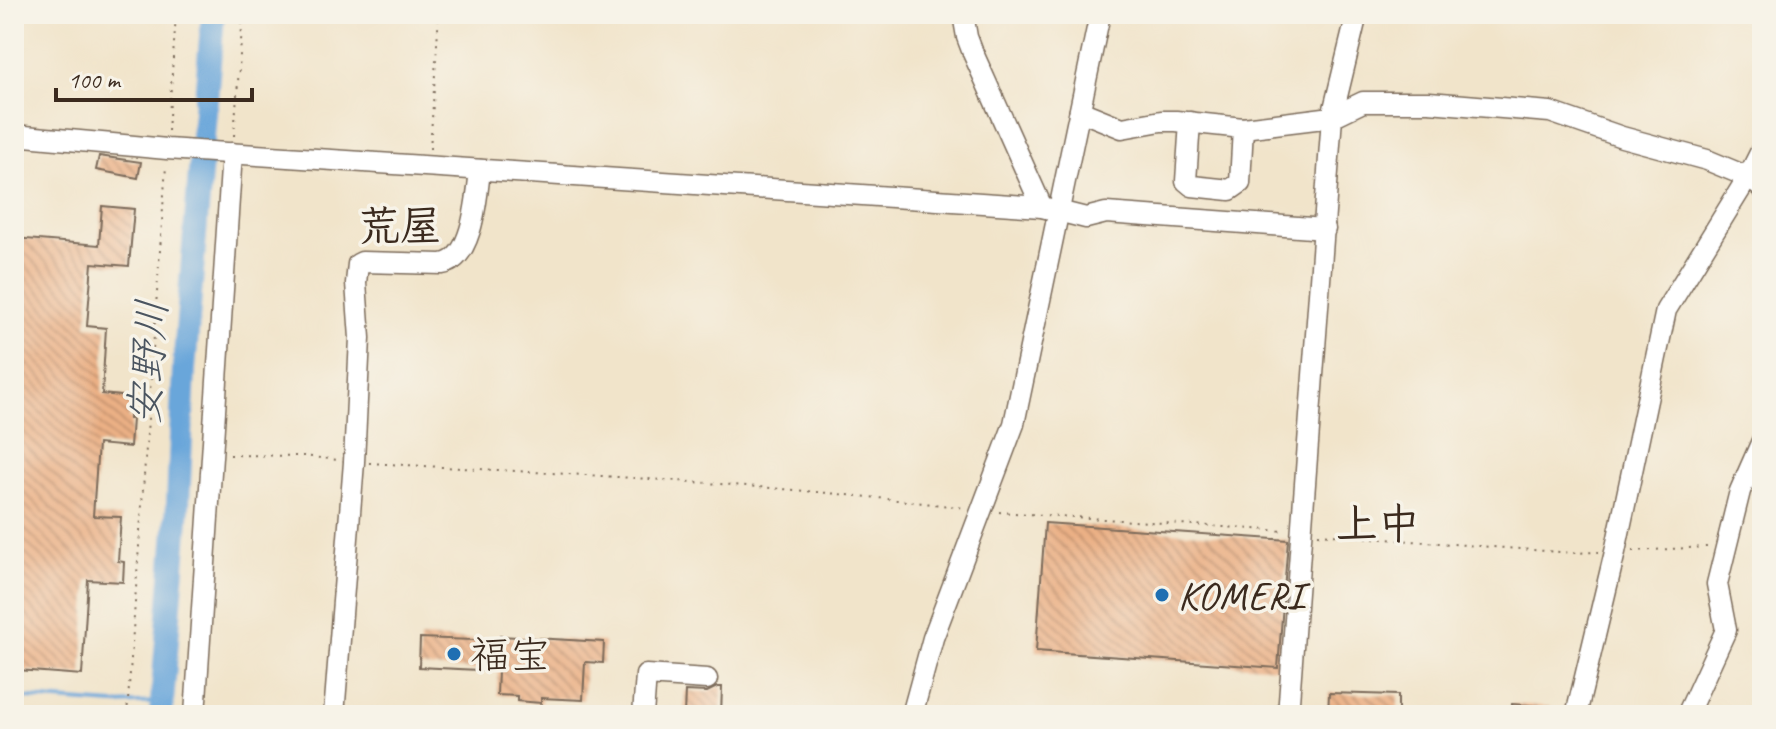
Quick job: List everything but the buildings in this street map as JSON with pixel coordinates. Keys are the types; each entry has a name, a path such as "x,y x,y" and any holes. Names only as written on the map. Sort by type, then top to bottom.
{"street":[{"path":"963,14 973,53 1051,210"},
{"path":"912,715 933,638 1014,424 1051,210 1080,111 1100,14"},
{"path":"1288,715 1332,117 1357,14"},
{"path":"1080,111 1122,128 1161,121 1243,128 1332,117 1363,102 1429,102 1550,112 1622,137 1707,160 1755,182"},
{"path":"1190,122 1186,181 1192,186 1230,190 1240,183 1243,128"},
{"path":"14,135 167,149 1051,210 1086,218 1106,213 1325,229"},
{"path":"1576,715 1615,552 1666,310 1755,182 1762,149"},
{"path":"195,715 230,153"},
{"path":"334,715 354,462 360,338 356,283 358,264 442,264 452,261 472,227 480,170"},
{"path":"1687,715 1726,630 1717,584 1740,491 1762,441"},
{"path":"643,715 646,675 707,679"}],"path":[{"path":"127,715 176,14"},
{"path":"230,153 243,14"},
{"path":"429,165 439,14"},
{"path":"212,455 303,456 354,462 656,478 844,493 982,510 1573,553 1725,546"}],"waterway":[{"name":"安野川","path":"161,715 178,505 184,369 213,14"},
{"path":"14,697 114,704 162,702"}],"place":[{"name":"KOMERI","path":"1162,595"},
{"name":"福宝","path":"454,654"}],"district":[{"name":"荒屋","path":"400,225"},
{"name":"上中","path":"1378,523"}]}
